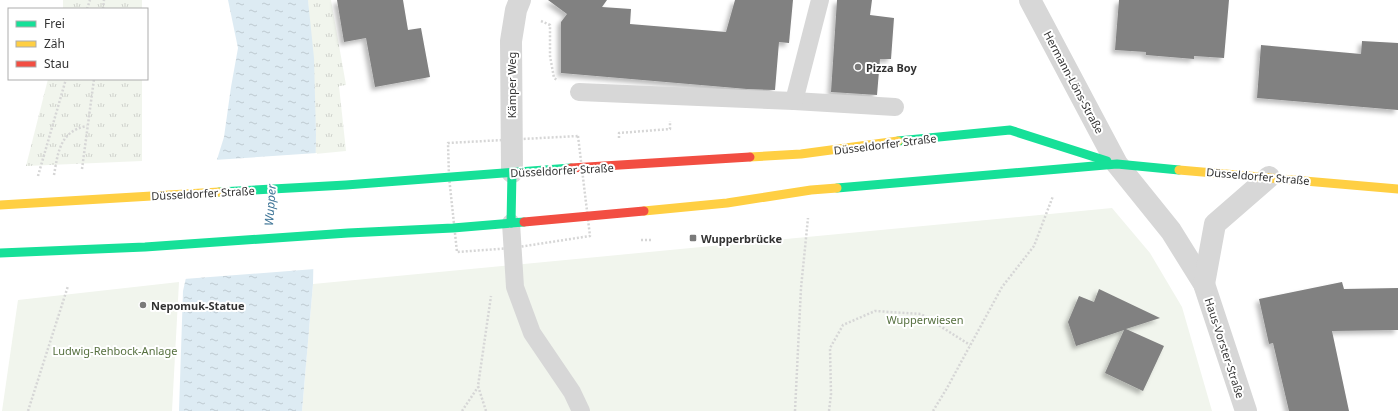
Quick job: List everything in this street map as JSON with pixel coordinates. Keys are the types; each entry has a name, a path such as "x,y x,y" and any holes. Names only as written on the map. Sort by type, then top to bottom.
{"main road":[{"name":"Düsseldorfer Straße","path":"0,205 346,185 512,172 614,167 801,154 898,141 1010,130 1118,164"},
{"name":"Düsseldorfer Straße","path":"0,253 145,248 453,228 727,203 811,190 1118,164 1398,189"},
{"path":"511,223 512,172"}],"street":[{"name":"Hermann-Löns-Straße","path":"1030,0 1118,164"},
{"name":"Kämper Weg","path":"512,172 511,41 518,5"},
{"name":"Haus-Vorster-Straße","path":"1118,164 1172,231 1204,284 1246,411"},
{"name":"Haus-Vorster-Straße","path":"1204,284 1215,224 1269,177"}],"lane":[{"path":"794,101 820,0"},
{"path":"579,92 794,101 895,107"},
{"path":"511,223 515,287 532,333 572,392 581,411"}],"path":[{"path":"518,5 550,25 550,56 554,78 579,92"},
{"path":"30,203 66,80"},
{"path":"82,169 94,80"},
{"path":"54,173 59,147 76,128 87,126"},
{"path":"619,133 670,129"},
{"path":"933,411 1002,287 1034,246 1064,168"},
{"path":"795,411 801,288 811,190"},
{"path":"28,411 68,286"},
{"path":"462,411 478,386 491,296 515,287"},
{"path":"829,411 831,394 830,348 843,324 875,311 921,314 970,345"},
{"path":"478,386 486,411"}],"green space":[{"path":"63,0 142,0 142,8 63,8"},
{"path":"308,0 331,0 346,85 339,86 346,151 315,154 316,135"},
{"path":"48,80 142,80 142,161 26,166"},
{"name":"Wupperwiesen","path":"1112,208 1150,253 1182,307 1212,411 302,411 313,284"},
{"name":"Ludwig-Rehbock-Anlage","path":"179,282 172,411 2,411 18,300"}],"water":[{"name":"Wupper","path":"228,0 308,0 314,58 316,135 313,284 302,411 179,411 183,291 201,211 224,137 238,48"}],"pier":[{"path":"317,153 315,269 184,279 199,210 214,160"}],"building":[{"path":"337,0 403,0 408,30 421,28 430,77 375,87 366,38 344,42"},
{"path":"548,0 607,0 602,7 631,9 630,24 726,32 735,0 793,0 789,43 779,42 775,90 747,89 561,73 561,22 567,14"},
{"path":"837,0 872,0 870,15 894,18 891,59 880,59 877,95 831,92"},
{"path":"1119,0 1229,0 1224,58 1194,56 1194,59 1146,55 1146,52 1115,50"},
{"path":"1362,41 1398,43 1398,110 1257,98 1261,45 1361,54"},
{"path":"1342,282 1344,289 1398,288 1398,330 1332,331 1349,411 1289,411 1273,343 1269,344 1259,299"},
{"path":"1099,289 1160,318 1126,329 1164,346 1143,391 1105,373 1124,330 1076,346 1068,322 1079,296 1094,302"}],"traffic: fast":[{"path":"898,141 1010,130 1107,161"},
{"path":"837,188 1117,164 1179,170"},
{"path":"219,192 346,185 571,168"},
{"path":"511,223 512,172"},
{"path":"0,253 145,247 348,233 453,228 524,222"}],"traffic: slow":[{"path":"750,157 801,154 898,141"},
{"path":"1179,170 1398,189"},
{"path":"644,211 727,203 811,190 837,188"},
{"path":"0,205 219,192"}],"traffic: jam":[{"path":"571,168 750,157"},
{"path":"524,222 644,211"}],"place":[{"name":"Pizza Boy","path":"858,67"},
{"name":"Wupperbrücke","path":"693,238"},
{"name":"Nepomuk-Statue","path":"143,305"}]}
